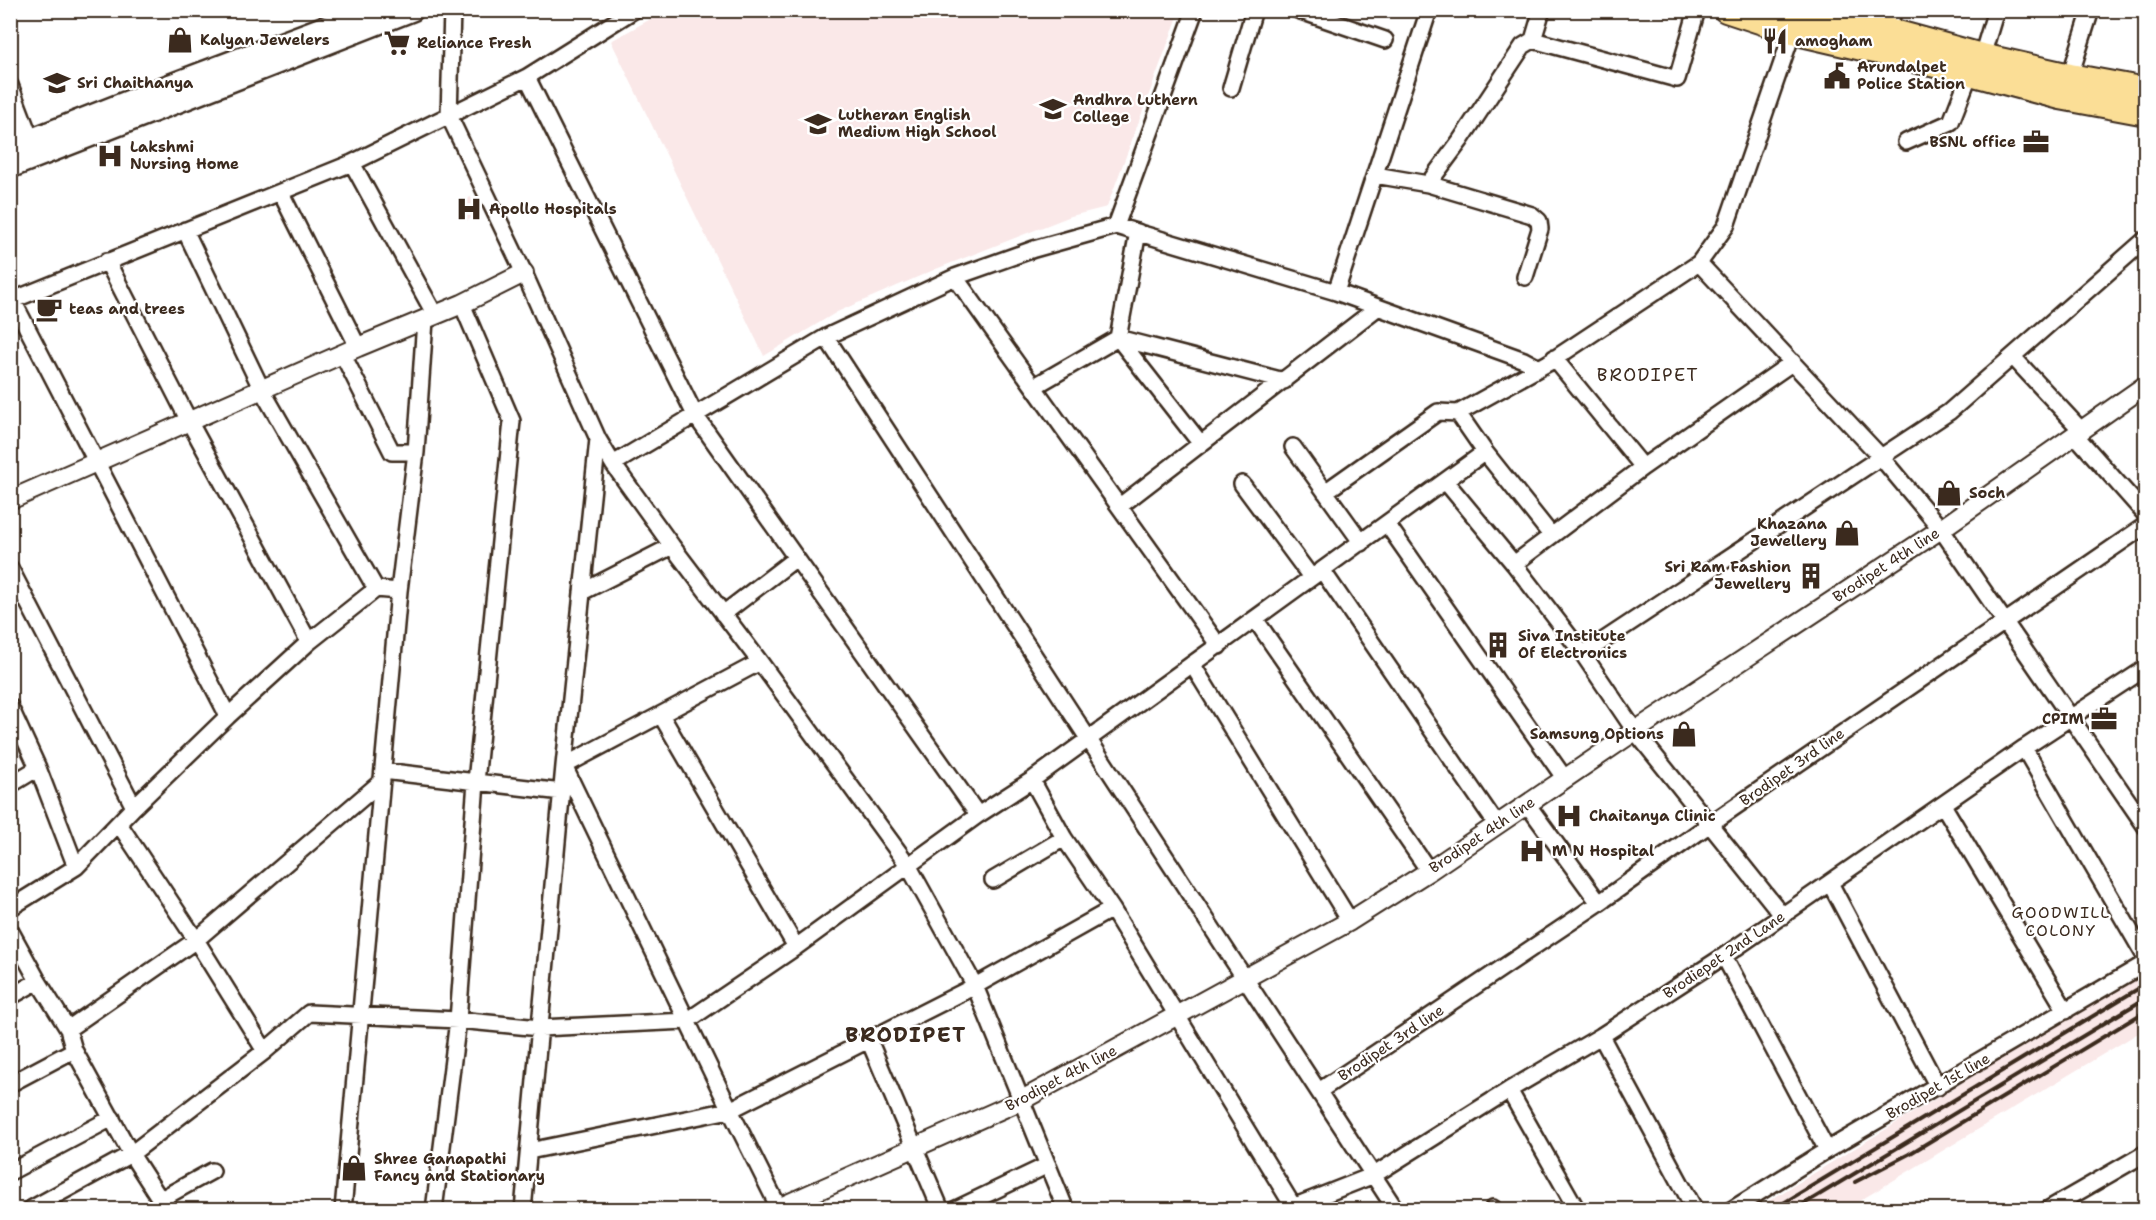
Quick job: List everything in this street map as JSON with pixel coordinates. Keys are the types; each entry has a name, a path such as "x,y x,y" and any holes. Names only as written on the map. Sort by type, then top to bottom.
{"main road":[{"path":"10,148 370,10"},
{"path":"10,167 412,10"},
{"path":"1726,10 1891,20 1976,65 2070,76 2145,90"},
{"path":"1797,16 1976,65 2060,97 2145,113"}],"street":[{"path":"452,10 449,116 524,273 598,439 613,464 672,546 908,865 975,986 1066,1209"},
{"path":"228,716 12,298 352,163 527,78 634,10"},
{"path":"1116,226 1195,10"},
{"path":"1231,88 1254,10"},
{"path":"1298,10 1384,40"},
{"path":"1336,292 1428,10"},
{"path":"1428,184 1460,141 1523,46 1533,40 1542,10"},
{"path":"1533,40 1677,79 1696,10"},
{"path":"1906,142 1951,122 1976,65 1996,10"},
{"path":"2070,76 2091,10"},
{"path":"1325,492 1438,412 1458,413 1539,368 1699,263 1726,226 1797,16"},
{"path":"527,78 695,415 978,815"},
{"path":"10,86 31,140"},
{"path":"343,1209 399,591 430,317 352,163"},
{"path":"1374,175 1428,184 1532,215 1539,221 1540,229 1525,277"},
{"path":"281,193 392,452 416,452"},
{"path":"613,464 826,337 956,277 1034,249 1116,226 1336,292 1524,360 1539,368"},
{"path":"184,230 262,390 376,589"},
{"path":"1138,232 1118,338 1201,444"},
{"path":"1583,654 1949,412 2145,239"},
{"path":"106,261 189,421 309,642"},
{"path":"1699,263 1880,456 1941,529 2145,827"},
{"path":"10,500 462,304 524,273"},
{"path":"956,277 1219,646"},
{"path":"435,1209 458,1020 476,782 512,422 462,304"},
{"path":"1120,506 1377,308"},
{"path":"826,337 1396,1209"},
{"path":"1035,386 1118,338 1284,381"},
{"path":"2013,357 2079,433 2145,515"},
{"path":"1554,358 1643,467"},
{"path":"1514,564 1643,467 1793,362"},
{"name":"Brodipet 4th line","path":"778,1209 1022,1100 1350,921 1941,529 2145,385"},
{"path":"1458,413 1485,452 1551,535"},
{"path":"523,1209 564,766 598,439"},
{"path":"1293,447 1362,543"},
{"path":"29,1209 131,1154 265,1051 309,1013 458,1020 540,1028 687,1021 796,947 978,815 1032,780 1485,452"},
{"path":"1446,482 1514,564 1583,654 1635,731 1783,916"},
{"path":"1242,484 1316,573 1497,825"},
{"path":"1387,524 1565,779"},
{"name":"Brodipet 3rd line","path":"1319,1091 1599,903 2145,525"},
{"path":"582,592 672,546"},
{"path":"723,614 796,558"},
{"path":"10,567 134,807"},
{"path":"10,908 76,867 228,716 309,642 376,589 399,591"},
{"path":"1255,619 1428,871"},
{"path":"564,766 760,662"},
{"path":"1192,664 1350,921"},
{"name":"Brodiepet 2nd Lane","path":"1289,1208 1374,1176 1509,1090 1601,1036 1725,956 2024,748 2145,668"},
{"path":"10,707 38,768 76,867"},
{"path":"661,715 796,947"},
{"path":"2024,748 2145,958"},
{"path":"564,766 778,1209"},
{"path":"10,784 38,768"},
{"path":"68,1029 196,940 382,776 476,782 562,792"},
{"path":"1032,780 1064,838 1112,909 1178,1016 1289,1208"},
{"path":"1527,804 1599,903"},
{"path":"1944,804 2066,1011"},
{"path":"119,824 196,940 265,1051"},
{"path":"993,880 1064,838"},
{"path":"1830,883 1938,1087"},
{"path":"529,1151 730,1110 975,986 1112,909"},
{"path":"10,930 68,1029 74,1050 131,1154 164,1204 212,1171"},
{"path":"1725,956 1827,1150"},
{"name":"Brodipet 1st line","path":"1731,1209 2145,963"},
{"path":"10,997 38,981"},
{"path":"1601,1036 1695,1209"},
{"path":"869,1040 941,1209"},
{"path":"10,1084 74,1050"},
{"path":"1509,1090 1577,1209"},
{"path":"10,1172 112,1118"},
{"path":"2047,1209 2145,1153"},
{"path":"954,1209 1048,1165"}],"shaded area":[{"name":"Lutheran English Medium High School","path":"665,11 1180,11 1107,207 1071,216 936,269 837,312 764,356 611,41"},
{"name":"Apollo Hospitals","path":"471,197 479,215 466,221 459,202"},
{"path":"2145,971 2145,1029 1846,1209 1754,1210"}],"railway":[{"path":"1772,1210 2146,984"},
{"path":"1794,1210 2146,998"},
{"path":"1855,1182 1909,1154 2146,1011"}],"place":[{"name":"Kalyan Jewelers","path":"180,40"},
{"name":"amogham","path":"1775,41"},
{"name":"Reliance Fresh","path":"397,43"},
{"name":"Arundalpet Police Station","path":"1837,76"},
{"name":"Sri Chaithanya","path":"57,83"},
{"name":"Andhra Luthern College","path":"1053,109"},
{"name":"Lutheran English Medium High School","path":"818,124"},
{"name":"BSNL office","path":"2036,142"},
{"name":"Lakshmi Nursing Home","path":"110,156"},
{"name":"Apollo Hospitals","path":"469,209"},
{"name":"teas and trees","path":"49,309"},
{"name":"Soch","path":"1949,493"},
{"name":"Khazana Jewellery","path":"1847,533"},
{"name":"Sri Ram Fashion Jewellery","path":"1811,576"},
{"name":"Siva Institute Of Electronics","path":"1498,645"},
{"name":"CPIM","path":"2104,719"},
{"name":"Samsung Options","path":"1684,734"},
{"name":"Chaitanya Clinic","path":"1569,816"},
{"name":"M N Hospital","path":"1532,851"},
{"name":"Shree Ganapathi Fancy and Stationary","path":"354,1168"}],"district":[{"name":"BRODIPET","path":"1648,375"},
{"name":"GOODWILL COLONY","path":"2061,921"},
{"name":"BRODIPET","path":"906,1035"}]}
